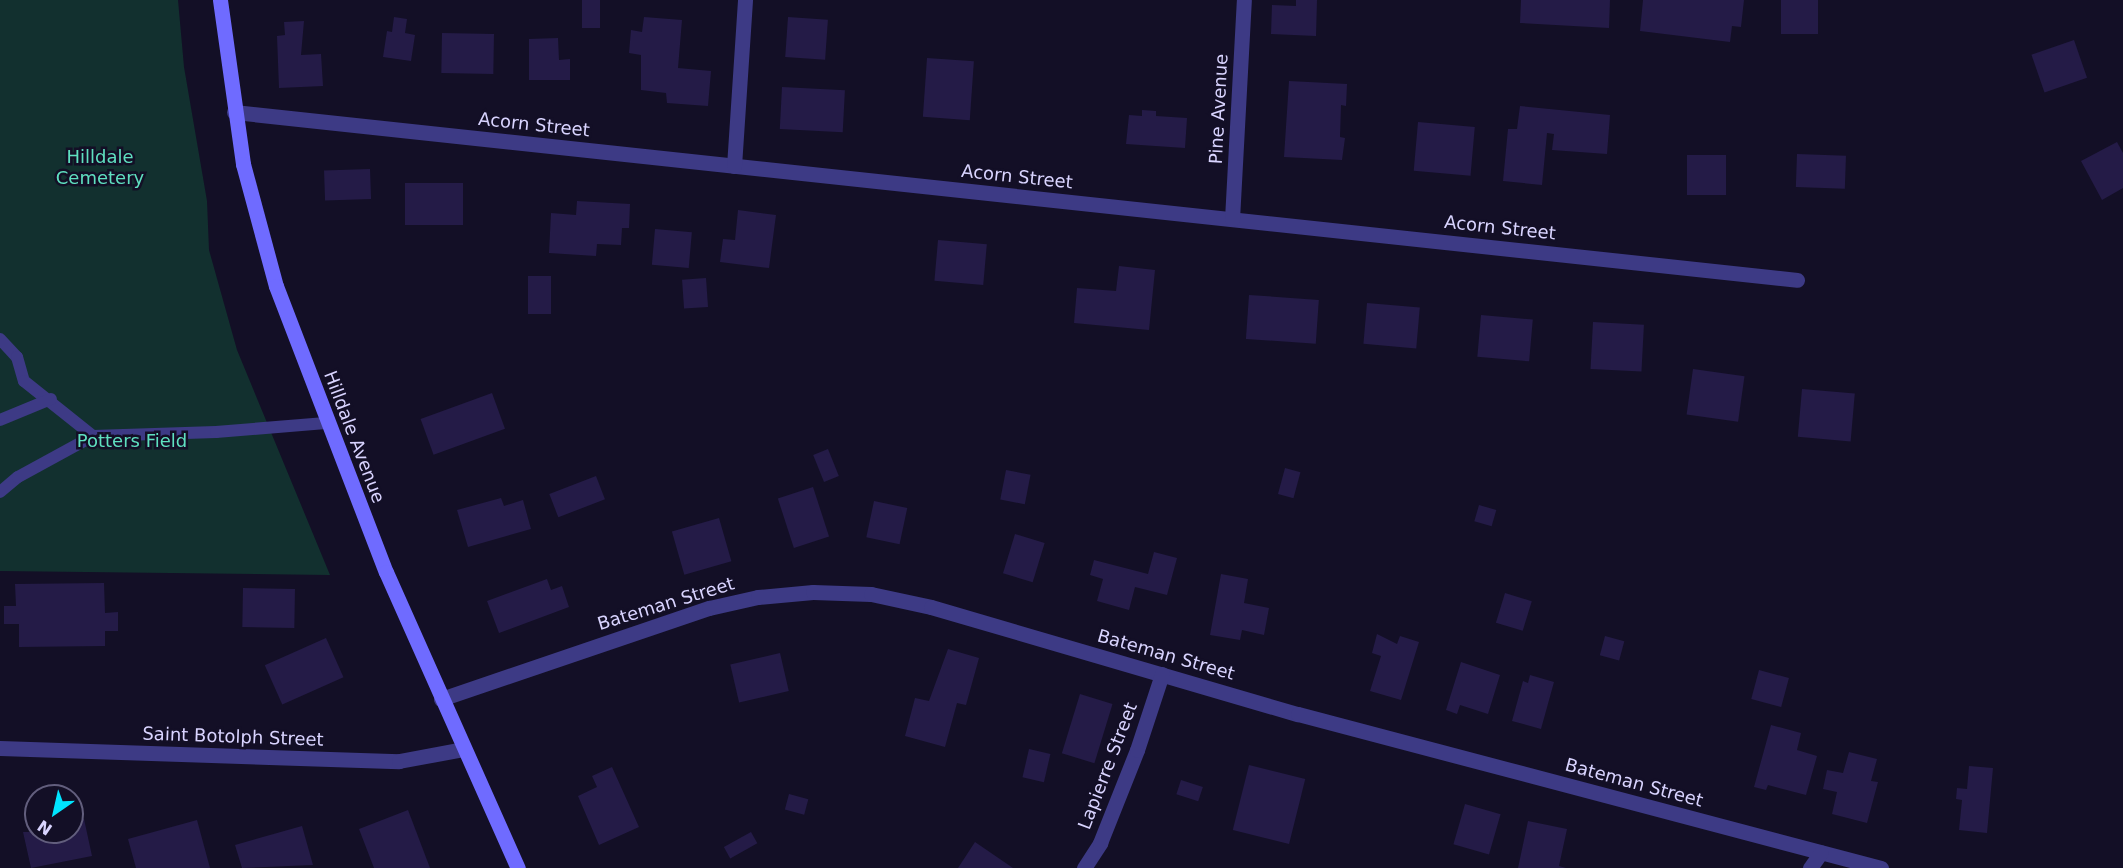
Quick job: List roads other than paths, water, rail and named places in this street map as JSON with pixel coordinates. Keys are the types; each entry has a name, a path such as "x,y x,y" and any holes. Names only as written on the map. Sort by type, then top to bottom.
{"main road":[{"name":"Hilldale Avenue","path":"220,0 234,112 258,226 326,423 441,699 518,868"}],"street":[{"path":"734,166 745,0"},
{"name":"Pine Avenue","path":"1232,219 1244,0"},
{"name":"Acorn Street","path":"234,112 1797,280"},
{"name":"Bateman Street","path":"441,699 709,608 758,597 813,592 871,594 931,607 1162,674 1881,868"},
{"name":"Lapierre Street","path":"1084,868 1108,822 1162,674"},
{"name":"Saint Botolph Street","path":"0,748 399,761 463,749"},
{"path":"1810,868 1821,852"}],"lane":[{"path":"0,339 17,357 24,381 51,399 93,436"},
{"path":"0,420 51,399"},
{"path":"0,492 18,477 93,436 216,432 326,423"}],"park label":[{"name":"Hilldale Cemetery","path":"100,168"},
{"name":"Potters Field","path":"132,441"}]}
